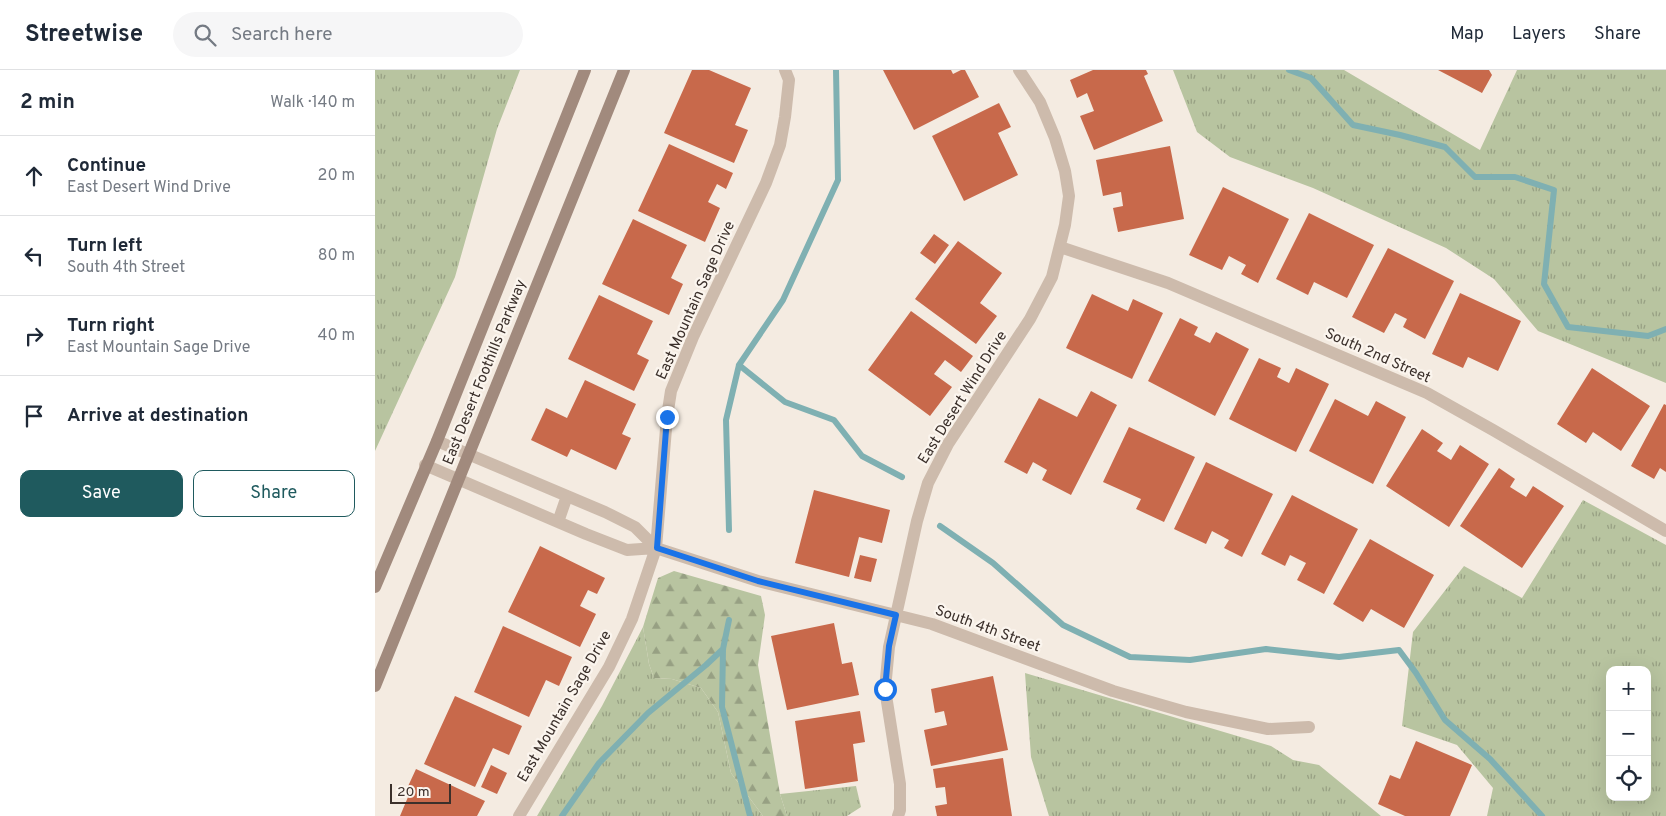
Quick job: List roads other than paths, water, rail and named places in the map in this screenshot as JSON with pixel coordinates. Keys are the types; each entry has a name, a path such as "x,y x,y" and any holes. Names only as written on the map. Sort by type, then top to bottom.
{"street":[{"name":"East Desert Foothills Parkway","path":"375,587 425,465 437,441 585,70"},
{"name":"East Desert Foothills Parkway","path":"375,686 624,70"},
{"name":"East Mountain Sage Drive","path":"519,816 609,667 632,619 657,548 667,417 671,391 693,337 766,183 780,145 789,80 785,70"},
{"name":"East Desert Wind Drive","path":"897,816 900,810 900,784 885,689 889,646 917,521 928,483 948,444 1030,319 1052,277 1065,225 1069,196 1065,171 1041,102 1019,70"},
{"name":"South 2nd Street","path":"1060,247 1168,283 1427,393 1666,531"},
{"name":"South 4th Street","path":"437,441 605,512 635,527 657,548"},
{"name":"South 4th Street","path":"425,465 627,550 657,548 758,581 932,624 1113,691 1187,712 1268,730 1309,727"},
{"path":"558,522 567,496"}],"waterway":[{"path":"729,530 726,420 739,365 783,300 838,180 836,70"},
{"path":"1289,70 1311,78 1353,125 1445,147 1475,177 1515,177 1554,190 1544,284 1568,327 1648,336 1666,329"},
{"path":"739,365 785,402 834,420 862,456 902,477"},
{"path":"940,526 993,563 1063,625 1130,657 1190,660 1266,649 1339,657 1399,650 1416,673 1445,720 1490,759 1542,816"},
{"path":"729,620 723,649 722,707 750,816"},
{"path":"562,816 599,763 648,713 723,649"}]}
